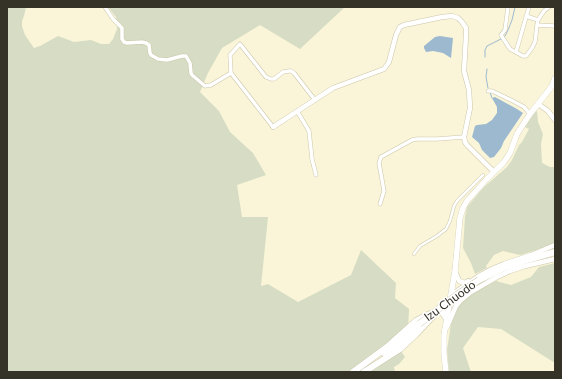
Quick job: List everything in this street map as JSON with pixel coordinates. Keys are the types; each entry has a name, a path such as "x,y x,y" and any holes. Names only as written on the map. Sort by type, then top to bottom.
{"highway":[{"path":"446,372 444,354 445,331 455,271 460,218 463,208 466,201 504,162 510,153 517,134 530,114 552,86 555,78"},
{"path":"531,255 555,252"},
{"name":"Izu Chuodo","path":"356,372 398,343 458,294 504,268 555,252"},
{"path":"353,372 386,347 416,321 432,312 451,296"},
{"path":"364,372 400,349 433,316 450,303"},
{"path":"440,310 447,319"},
{"name":"Izu Chuodo","path":"360,372 399,345 420,325"}],"street":[{"path":"105,7 113,19 122,28 122,39 124,42 146,43 149,45 151,55 158,59 167,60 186,56 190,62 192,75 205,86 211,85 231,73"},
{"path":"508,7 505,30 501,35 508,48 526,56 530,52 535,42 538,20 544,11 550,7"},
{"path":"516,52 529,7"},
{"path":"315,100 291,71 283,72 274,79 266,77 240,44 230,55 231,73 273,127 297,111 315,100 333,88 384,69 389,62 396,34 400,27 434,18 447,16 458,18 466,28 464,71 469,90 470,108 464,137 465,142 494,172"},
{"path":"526,16 538,20"},
{"path":"537,25 555,26"},
{"path":"488,91 492,91 524,107 530,114"},
{"path":"538,104 552,112 555,120"},
{"path":"297,111 309,131 311,153 316,175"},
{"path":"380,204 384,191 379,163 381,157 412,140 464,137"},
{"path":"414,254 420,246 446,229 457,201 483,175"},
{"path":"450,303 473,288 480,281 504,264 555,245"},
{"path":"451,296 462,287 525,266 555,259"},
{"path":"455,271 459,281 464,283 480,281"},
{"path":"445,331 456,306 480,281"}],"green space":[{"path":"7,7 26,7 22,26 25,35 34,48 58,36 74,42 91,40 101,44 109,44 117,29 116,17 108,7 345,7 300,49 260,25 222,48 208,73 200,92 219,111 230,132 253,153 266,175 237,185 242,217 268,217 261,286 268,284 298,302 351,275 361,250 396,283 395,298 409,309 408,330 350,372 7,372"},
{"path":"537,111 538,122 543,134 541,144 542,163 550,167 555,167 555,243 520,255 503,251 494,255 486,266 487,268 475,274 463,248 467,207 484,187 507,167 529,129 525,127"},
{"path":"555,263 555,363 501,329 478,327 463,348 471,372 449,372 447,350 451,324 457,308 462,302 478,290 496,281 511,285 531,277 539,267"},
{"path":"401,351 405,357 394,367 395,372 371,372"}],"water":[{"path":"440,36 453,38 451,58 443,53 433,51 426,52 424,48 424,46 435,37"},
{"path":"495,97 523,113 501,148 494,157 490,158 482,150 479,143 472,137 475,126 486,124 492,120 497,113 497,107 492,98"}],"waterway":[{"path":"504,37 512,20 515,7"},
{"path":"485,57 485,50 487,46 501,39"},
{"path":"487,69 486,77 488,88"},
{"path":"490,92 492,98"}]}
